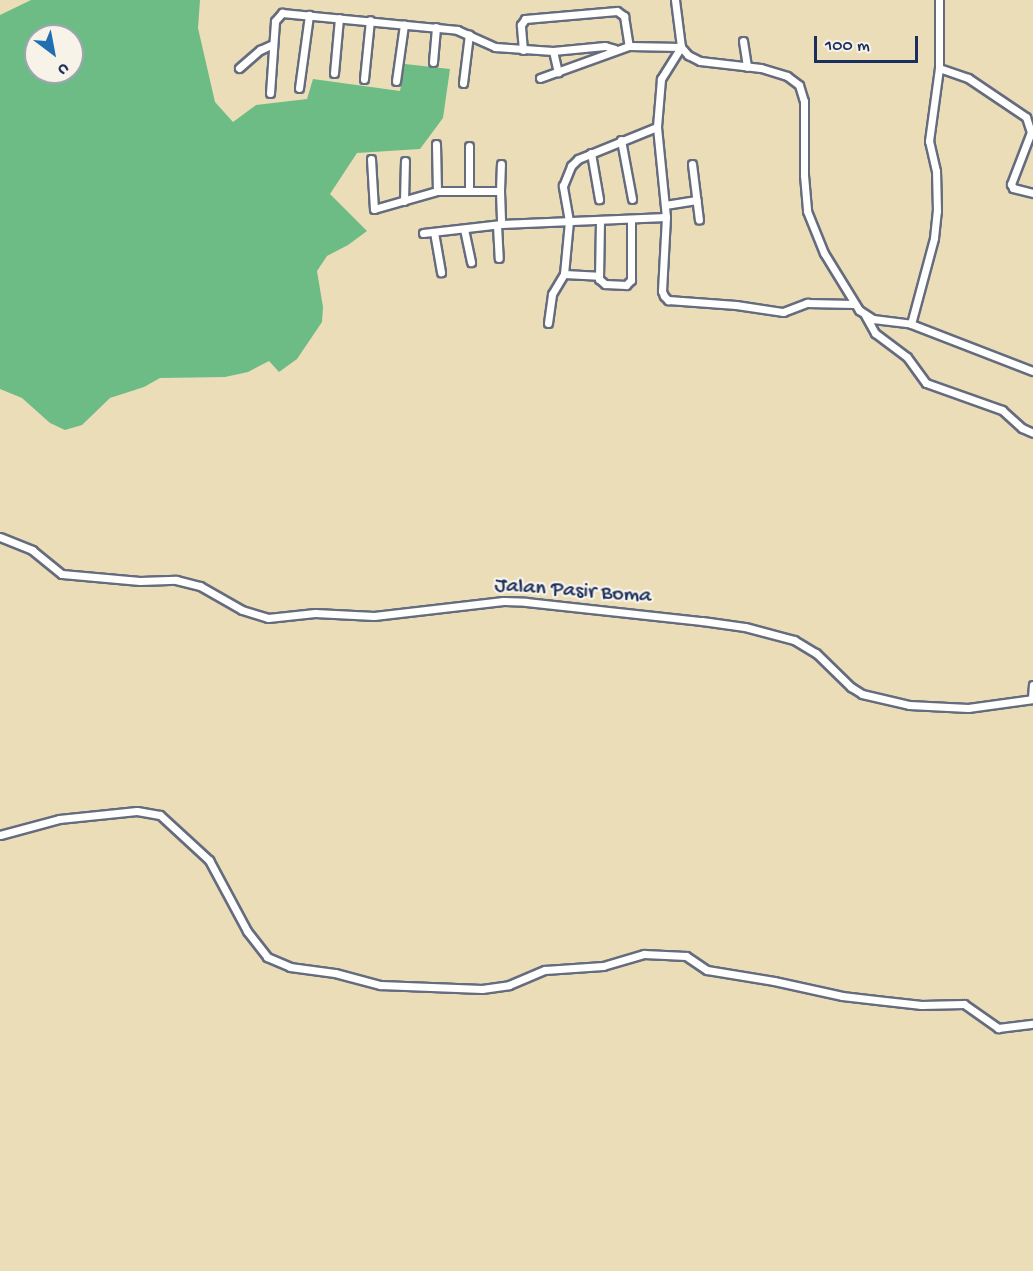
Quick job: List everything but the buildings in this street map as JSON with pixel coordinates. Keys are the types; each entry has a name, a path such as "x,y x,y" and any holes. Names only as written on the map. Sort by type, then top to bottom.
{"street":[{"path":"675,0 681,47 687,55 700,61 747,67 787,76 802,90 805,204 824,253 854,304 865,315 875,333 907,357 926,383 1002,410 1033,433"},
{"path":"911,324 934,238 938,211 936,171 929,141 939,68 939,0"},
{"path":"523,50 521,24 525,19 616,11 624,16 629,46"},
{"path":"270,93 274,21 279,14 436,27 469,34 495,48 553,51 605,46 615,49"},
{"path":"299,88 309,15"},
{"path":"334,72 339,18"},
{"path":"364,79 370,20"},
{"path":"396,81 404,26"},
{"path":"433,62 436,27"},
{"path":"462,83 469,34"},
{"path":"742,41 747,67"},
{"path":"239,68 260,50 273,44"},
{"path":"540,78 615,49 629,46 681,47"},
{"path":"681,47 661,79 657,127 659,170 666,217 662,291 668,300 736,305 783,312 807,303 854,304"},
{"path":"553,51 558,72"},
{"path":"939,68 968,78 1026,117 1031,132 1011,184 1012,188 1033,193"},
{"path":"548,323 552,294 564,274 569,221 563,184 574,162 621,140 657,127"},
{"path":"621,140 632,199"},
{"path":"436,144 437,191"},
{"path":"469,146 469,191"},
{"path":"591,153 600,198"},
{"path":"371,159 372,207 378,209 437,191 500,191"},
{"path":"404,201 405,161"},
{"path":"499,258 501,164"},
{"path":"692,164 699,220"},
{"path":"665,205 697,200"},
{"path":"423,233 499,225 666,217"},
{"path":"600,221 598,276 600,282 626,285 630,282 631,220"},
{"path":"464,229 471,262"},
{"path":"434,232 441,272"},
{"path":"564,274 598,276"},
{"path":"865,315 891,323 911,324 1033,371"},
{"name":"Jalan Pasir Boma","path":"0,537 32,550 62,574 140,581 176,580 200,586 242,610 268,618 315,613 374,616 503,601 526,602 712,623 794,640 816,653 851,687 862,694 909,705 968,708 1032,698"},
{"path":"1032,698 1033,685"},
{"path":"0,835 58,819 137,812 160,815 209,860 247,931 267,957 290,968 335,973 380,985 482,989 509,985 544,970 603,966 644,954 686,956 711,971 774,981 853,998 921,1005 964,1004 998,1028 1033,1024"}],"green space":[{"path":"31,0 200,0 198,28 215,102 233,122 256,105 307,99 313,79 400,91 405,64 450,69 443,118 420,149 357,153 330,194 367,231 348,245 327,256 317,271 323,307 322,322 297,359 279,372 269,361 248,372 225,377 160,378 144,387 110,398 82,425 65,430 50,423 22,398 0,389 0,15"}]}
